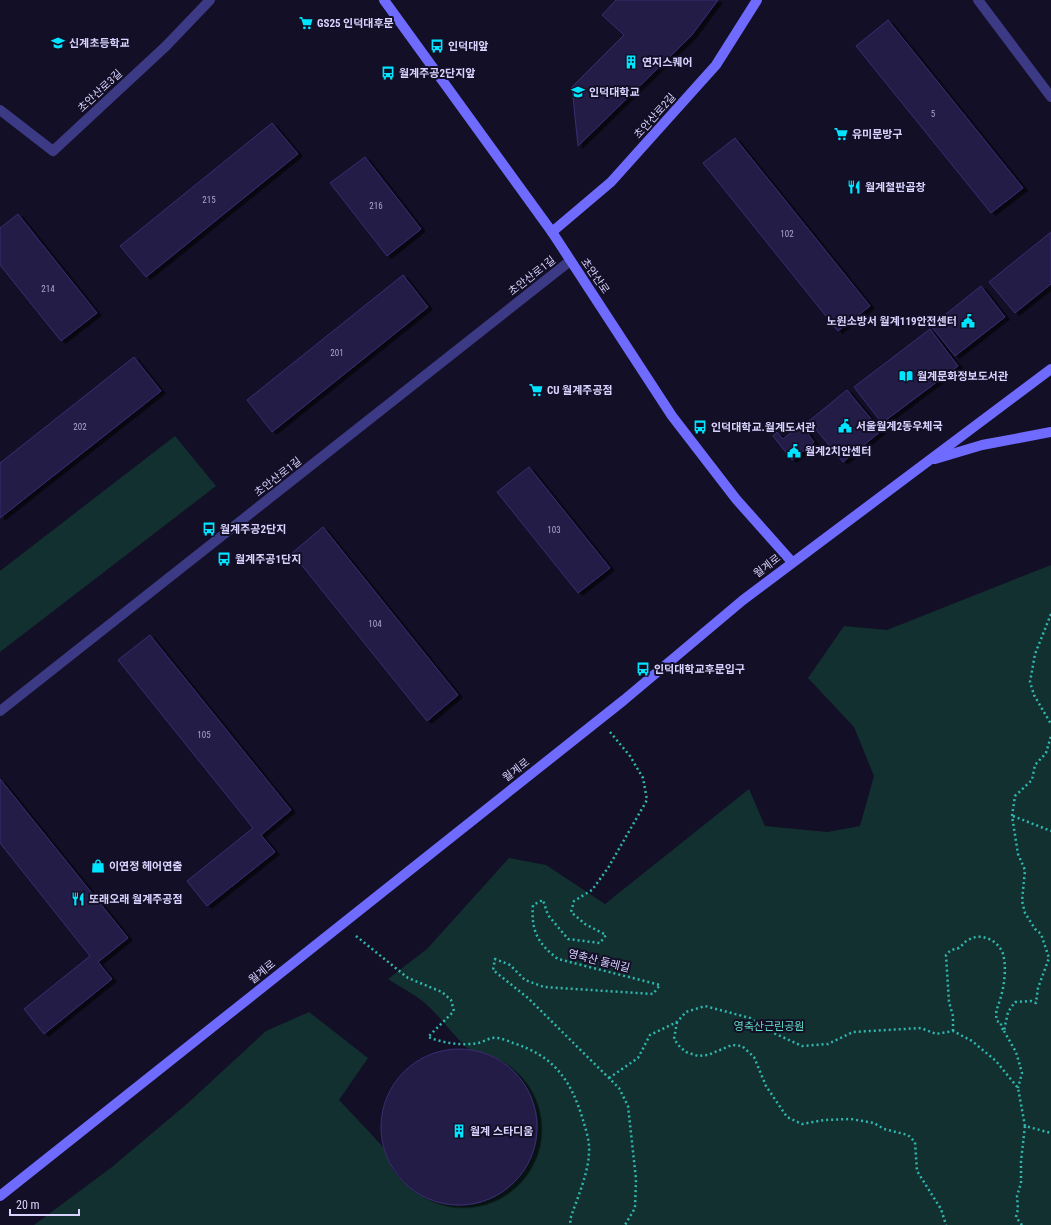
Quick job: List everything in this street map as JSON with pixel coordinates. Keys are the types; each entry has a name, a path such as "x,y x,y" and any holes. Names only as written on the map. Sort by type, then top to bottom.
{"main road":[{"name":"초안산로","path":"384,0 552,232 672,416 736,499 792,562"},
{"name":"초안산로2길","path":"552,232 611,182 716,65 757,0"},
{"name":"월계로","path":"0,1196 624,700 743,600 1051,369"},
{"path":"927,461 982,445 1051,432"}],"street":[{"name":"초안산로3길","path":"0,110 53,151 166,46 210,0"},
{"path":"978,0 1051,97"},
{"name":"초안산로1길","path":"0,711 570,261"}],"path":[{"path":"1051,614 1035,654 1030,682 1034,695 1051,724"},
{"name":"영축산 둘레길","path":"610,732 630,756 643,778 647,800 608,868 592,890 574,901 571,912 585,924 606,935 600,943 568,939 548,914 542,900 533,904 532,918 536,936 545,949 558,959 660,985 653,994 573,990 544,987 525,980 510,965 495,959 493,970 528,998 619,1088 628,1106 636,1179 635,1208 625,1225"},
{"path":"1004,1031 1008,1012 1015,1002 1031,1001 1036,1003 1038,988 1049,958 1042,934 1035,929 1028,919 1022,901 1025,870 1018,854 1012,816 1015,796 1032,780 1035,765 1046,753 1051,736"},
{"path":"1012,816 1051,831"},
{"path":"356,936 408,978 442,992 451,1000 454,1011 428,1037 439,1041 478,1043 494,1037 531,1048 555,1066 576,1096 587,1133 589,1151 588,1167 570,1220 571,1225"},
{"path":"953,1031 953,1016 949,1002 946,955 950,950 960,948 967,940 977,936 992,941 1002,953 1004,964 1004,982 1000,1000 995,1012 997,1021 1001,1023 1001,1027 1016,1052 1022,1073 1018,1088 1025,1126 1021,1160 1021,1183 1017,1196 1018,1209 1016,1217 1022,1225"},
{"path":"609,1078 638,1058 650,1035 677,1022 686,1012 705,1006 750,1018 765,1029 802,1046 828,1044 852,1032 921,1028 936,1034 953,1031 972,1041 996,1061 1018,1088"},
{"path":"677,1022 674,1039 686,1052 698,1056 708,1055 732,1045 742,1046 754,1057 766,1086 787,1117 802,1124 824,1120 851,1119 874,1123 884,1129 908,1135 915,1142 917,1150 917,1171 941,1209 946,1225"},
{"path":"1025,1126 1051,1133"}],"green space":[{"path":"175,436 216,486 0,652 0,571"},
{"name":"영축산근린공원","path":"1051,565 1051,1225 34,1225 112,1167 188,1103 266,1031 309,1012 368,1058 339,1100 382,1146 392,1168 402,1181 411,1189 426,1198 446,1204 465,1204 484,1200 501,1192 515,1179 527,1164 534,1146 537,1118 530,1094 507,1065 487,1054 467,1048 424,1002 388,979 427,949 509,858 546,865 605,904 749,789 765,826 827,832 860,826 874,776 854,727 808,678 844,626 887,630"}],"building":[{"name":"연지스퀘어","path":"616,0 718,0 691,36 578,146 572,87 624,35 602,15"},
{"path":"888,20 1023,188 991,213 856,46"},
{"path":"272,123 298,154 146,277 120,246"},
{"path":"735,138 870,306 838,331 703,163"},
{"path":"365,157 421,229 387,256 330,183"},
{"path":"18,214 97,313 61,341 0,265 0,228"},
{"path":"1051,232 1051,284 1015,313 989,282"},
{"path":"403,275 428,307 272,432 247,400"},
{"name":"노원소방서 월계119안전센터","path":"981,286 1005,317 955,356 931,326"},
{"name":"월계문화정보도서관","path":"930,329 958,366 882,423 854,387"},
{"path":"134,357 161,391 0,518 0,463"},
{"name":"서울월계2동우체국","path":"847,390 881,431 843,462 809,421"},
{"name":"월계2치안센터","path":"801,425 814,442 792,460 773,436 777,432 783,439"},
{"path":"529,467 610,568 578,593 497,492"},
{"path":"323,527 458,695 427,721 292,553"},
{"path":"150,635 291,810 261,835 275,852 207,906 187,881 253,828 118,660"},
{"path":"0,779 128,938 98,962 112,979 44,1034 24,1009 90,956 0,843"},
{"name":"월계 스타디움","path":"459,1049 489,1055 502,1062 514,1072 524,1084 531,1097 537,1127 531,1157 524,1170 514,1182 502,1192 489,1199 459,1205 429,1199 416,1192 404,1182 394,1170 387,1157 381,1127 387,1097 394,1084 404,1072 416,1062 429,1055"}],"place":[{"name":"GS25 인덕대후문","path":"306,23"},
{"name":"신계초등학교","path":"58,43"},
{"name":"인덕대앞","path":"437,46"},
{"name":"연지스퀘어","path":"631,62"},
{"name":"월계주공2단지앞","path":"388,73"},
{"name":"인덕대학교","path":"578,92"},
{"name":"유미문방구","path":"841,134"},
{"name":"월계철판곱창","path":"854,187"},
{"name":"노원소방서 월계119안전센터","path":"968,321"},
{"name":"월계문화정보도서관","path":"906,376"},
{"name":"CU 월계주공점","path":"536,390"},
{"name":"서울월계2동우체국","path":"845,426"},
{"name":"인덕대학교.월계도서관","path":"700,427"},
{"name":"월계2치안센터","path":"794,451"},
{"name":"월계주공2단지","path":"209,529"},
{"name":"월계주공1단지","path":"224,559"},
{"name":"인덕대학교후문입구","path":"643,669"},
{"name":"이연정 헤어연출","path":"98,866"},
{"name":"또래오래 월계주공점","path":"78,899"},
{"name":"월계 스타디움","path":"459,1131"}]}
